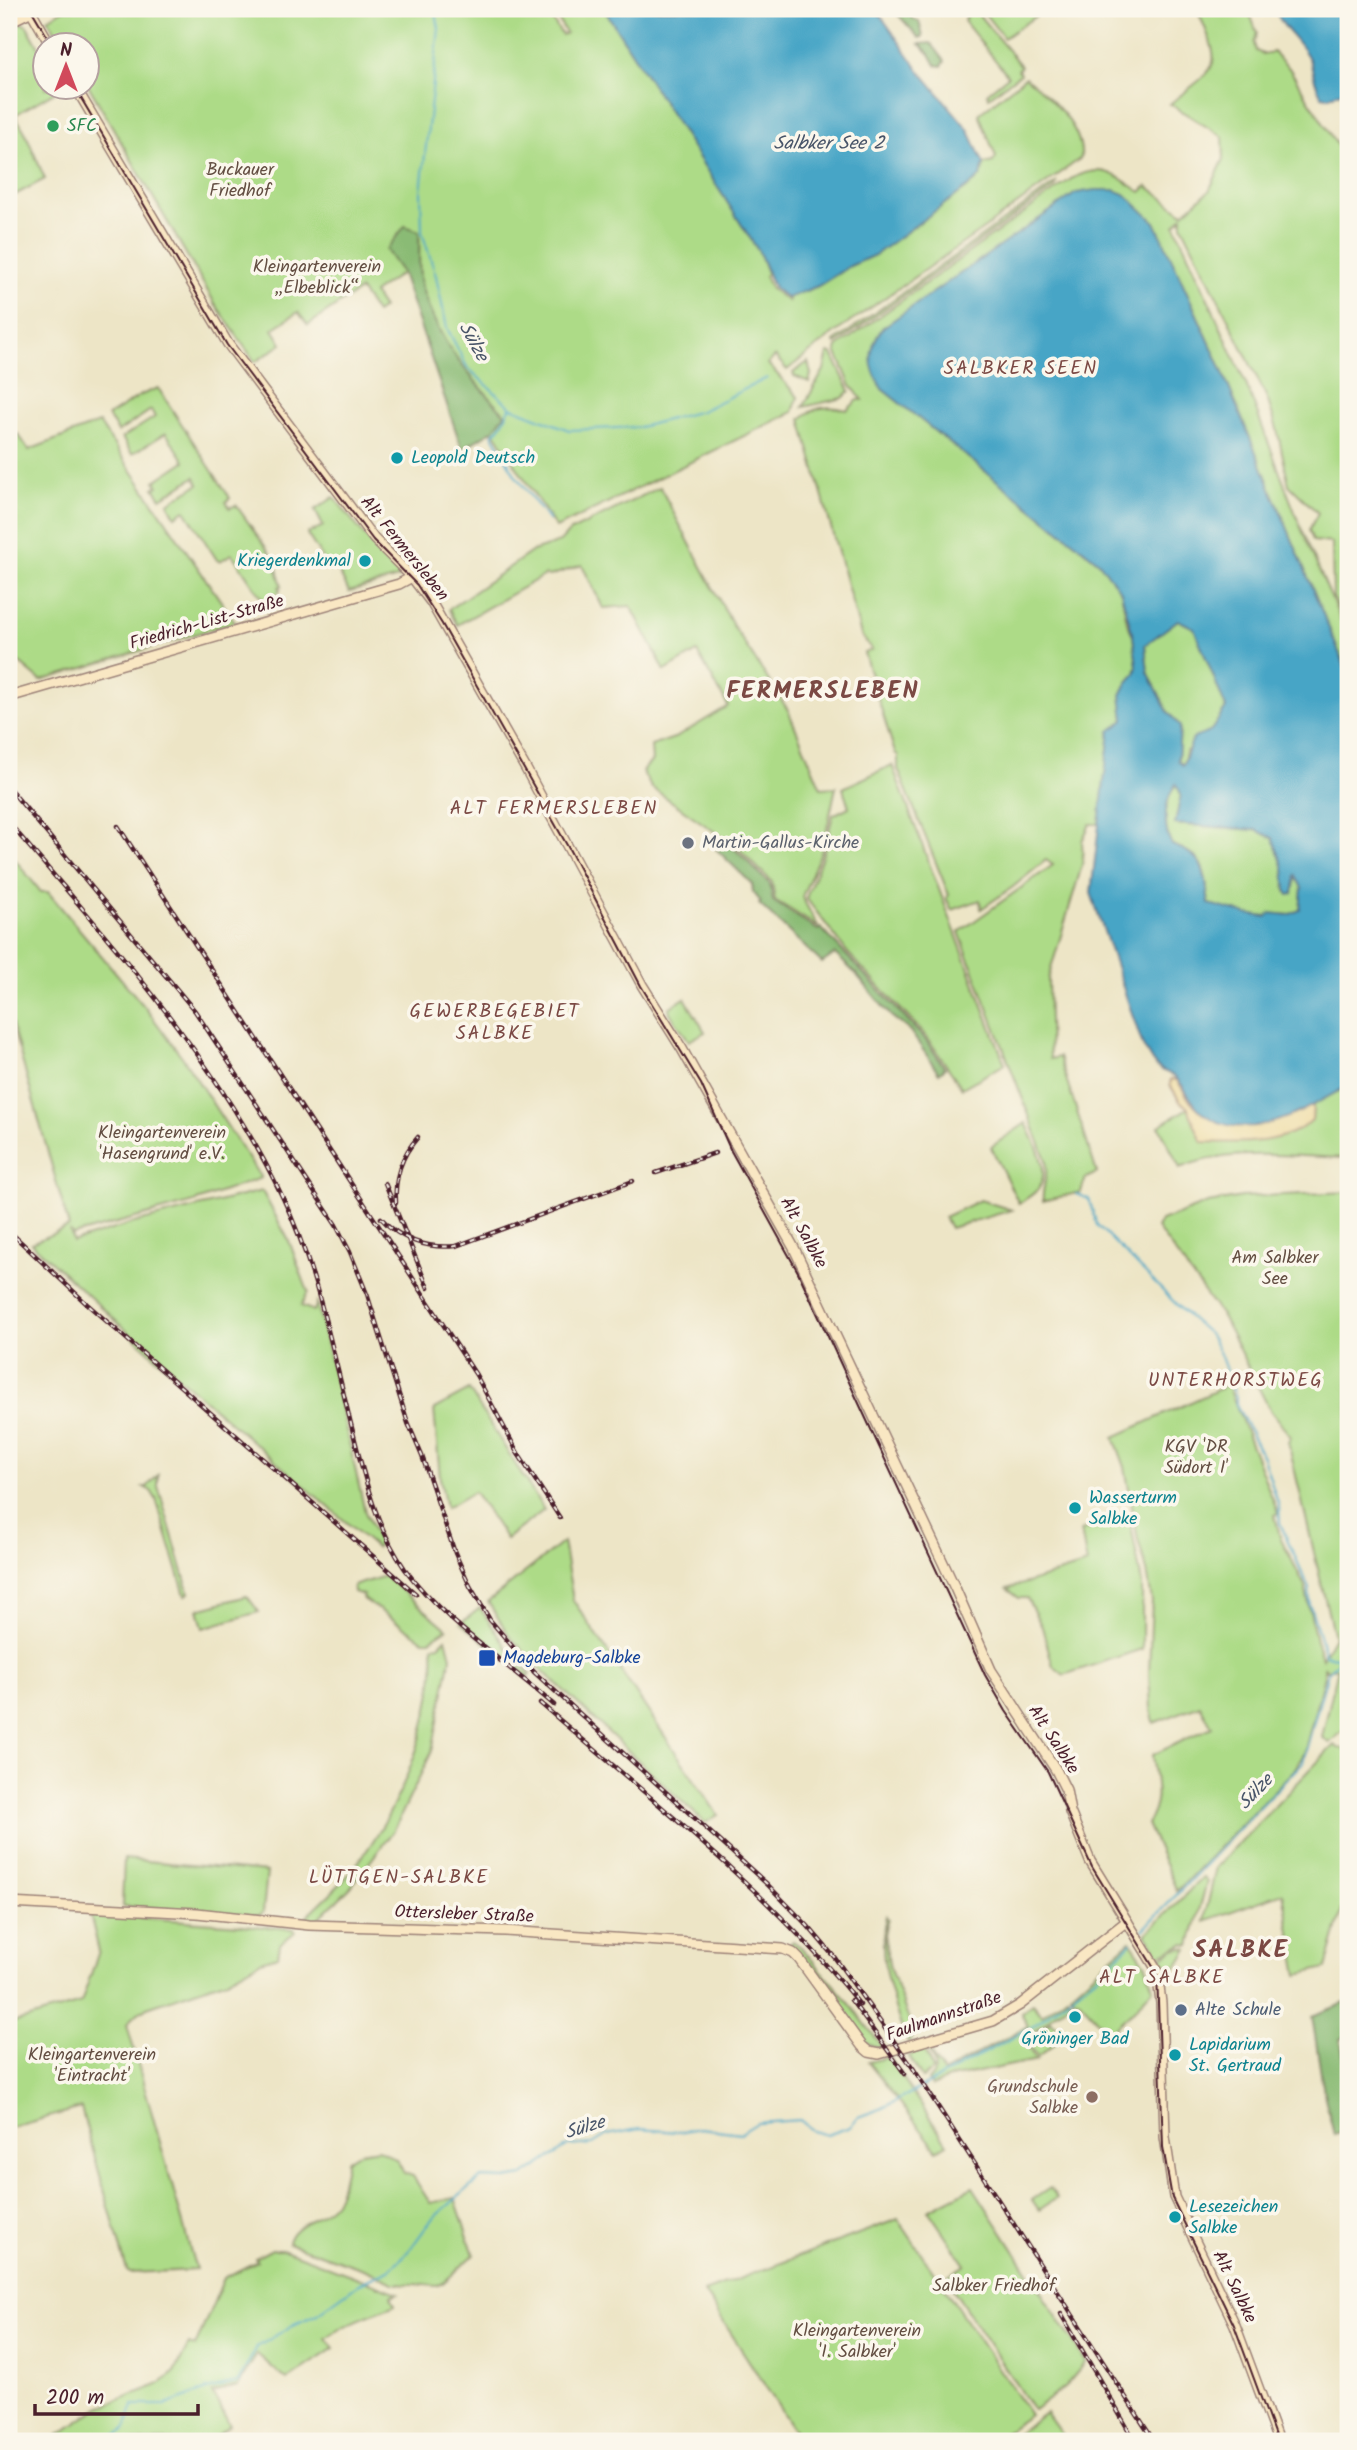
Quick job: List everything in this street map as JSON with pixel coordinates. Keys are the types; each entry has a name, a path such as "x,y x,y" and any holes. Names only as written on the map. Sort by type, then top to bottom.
{"main road":[{"path":"9,22 31,10 43,32"},
{"name":"Alt Fermersleben","path":"84,102 224,338 374,539 412,577 438,613 583,872 642,985 702,1083"},
{"name":"Friedrich-List-Straße","path":"9,697 389,587 412,577"},
{"name":"Alt Salbke","path":"702,1083 807,1271 955,1588 985,1659 1059,1776 1090,1861 1154,1964 1160,1982 1165,2137 1174,2197 1236,2325 1278,2441"},
{"name":"Ottersleber Straße","path":"9,1903 197,1913 309,1925 528,1933 785,1950 798,1957 856,2039 868,2051"},
{"name":"Faulmannstraße","path":"868,2051 887,2053 1001,2017 1127,1921"}],"green space":[{"path":"64,9 545,9 562,35 566,33 552,9 604,9 759,252 771,289 789,302 787,298 818,286 850,266 875,255 976,181 984,164 993,162 996,157 979,114 1025,77 1053,102 1070,123 1077,135 1081,158 836,332 787,370 775,356 768,364 798,397 793,412 556,528 493,430 505,414 456,358 429,310 419,270 419,231 402,273 373,293 383,308 376,313 360,290 308,325 298,312 273,329 282,344 255,362 214,302 98,102 102,102 102,32 56,32 48,19"},
{"path":"893,9 909,9 913,19 919,21 923,37 919,38"},
{"path":"981,9 1046,9 1004,38"},
{"path":"1197,9 1240,9 1250,14 1257,33 1254,43 1256,51 1263,54 1273,52 1289,68 1348,163 1348,629 1333,597 1332,543 1313,541 1309,530 1318,513 1289,485 1267,398 1182,225 1182,217 1175,225 1246,384 1301,528 1348,637 1348,674 1218,361 1155,222 1076,193 1057,207 882,389 1099,562 1121,592 1127,622 1133,636 1137,666 1135,674 1121,695 1124,720 1110,732 1099,824 1090,824 1082,841 1083,862 1048,979 1050,1059 1059,1057 1097,1173 1086,1178 1081,1192 1043,1201 1046,1160 959,932 1053,865 1046,860 981,909 980,900 952,910 946,898 949,895 898,769 898,755 895,753 864,653 872,650 861,635 801,419 817,409 834,407 847,410 858,400 863,400 851,386 836,351 837,347 1071,179 1092,171 1108,172 1141,192 1147,186 1183,213 1209,191 1224,159 1223,137 1170,104 1199,81 1212,64 1214,55 1211,44"},
{"path":"974,12 1021,66 1018,70 1020,74 989,97 987,93 1008,76 964,21 968,13"},
{"path":"22,23 32,35 32,102 37,102 15,115 45,179 9,198 9,29"},
{"path":"931,43 945,61 942,66 936,65 920,44"},
{"path":"1056,183 1055,187 836,344 834,342"},
{"path":"405,226 419,231 421,285 446,343 467,372 505,414 493,430 462,449 402,273 386,250"},
{"path":"828,353 832,354 850,391 843,398 803,407 824,370"},
{"path":"808,362 811,374 809,382 794,376 793,373"},
{"path":"158,388 230,498 226,502 230,508 236,505 274,559 282,586 274,598 265,603 232,554 217,560 185,510 175,516 168,503 199,484 195,477 161,498 154,488 158,486 155,481 185,461 166,433 132,454 122,438 155,417 151,410 118,432 108,416 141,395"},
{"path":"99,423 235,622 41,681 9,654 9,438 18,434 29,450"},
{"path":"660,487 733,626 788,710 821,788 836,787 823,847 802,897 818,927 775,900 772,882 731,841 651,787 642,771 652,761 651,746 677,737 728,706 697,652 665,671 631,606 603,608 582,565 550,576 545,575 457,625 449,609 533,551 560,542 569,532"},
{"path":"334,497 368,540 401,574 398,578 349,592 337,568 330,570 307,534 323,526 315,510"},
{"path":"1178,620 1194,628 1226,708 1210,732 1186,751 1183,765 1178,761 1180,726 1168,712 1148,672 1145,644"},
{"path":"892,765 1005,1064 962,1088 926,1036 848,953 806,898 824,851 833,815 849,807 843,788"},
{"path":"1176,783 1181,794 1175,824 1256,830 1274,838 1284,868 1286,890 1295,875 1302,888 1300,910 1288,915 1258,917 1209,904 1205,874 1198,860 1192,854 1172,845 1169,838 1166,814"},
{"path":"728,842 770,884 773,901 818,930 821,928 926,1040 945,1068 939,1073 910,1031 891,1016 856,974 835,954 822,963 759,904 761,902 753,892 752,884 716,849"},
{"name":"Kleingartenverein 'Hasengrund' e.V.","path":"9,852 41,892 48,892 144,1006 183,1058 261,1178 194,1202 73,1235 70,1231 73,1242 130,1224 262,1191 289,1241 308,1292 301,1306 314,1311 317,1303 365,1512 380,1544 376,1548 163,1364 31,1243 69,1227 9,1014"},
{"path":"685,998 705,1032 689,1041 669,1008"},
{"path":"1348,1086 1348,1158 1240,1155 1219,1157 1180,1168 1159,1126 1188,1108 1202,1142 1312,1120 1313,1104"},
{"path":"1026,1123 1040,1156 1043,1174 1038,1189 1019,1204 991,1147"},
{"path":"1348,1192 1348,1727 1329,1743 1322,1737 1338,1668 1326,1670 1324,1666 1324,1676 1304,1754 1294,1770 1177,1891 1147,1824 1156,1799 1152,1755 1212,1727 1200,1705 1154,1723 1149,1673 1152,1601 1125,1467 1114,1437 1228,1385 1278,1513 1275,1515 1280,1537 1305,1586 1322,1658 1334,1637 1288,1442 1291,1437 1270,1410 1223,1318 1157,1228 1161,1221 1208,1203 1242,1197"},
{"path":"980,1200 1012,1210 950,1228 944,1217"},
{"path":"469,1390 544,1510 506,1539 474,1492 446,1508 440,1478 434,1409"},
{"path":"158,1475 158,1486 189,1593 185,1595 156,1499 151,1491 144,1487"},
{"path":"1129,1515 1142,1584 1142,1649 1064,1675 1053,1666 1042,1627 1027,1598 1019,1598 1007,1589 1087,1564 1081,1531"},
{"path":"563,1542 573,1600 718,1815 705,1823 544,1672 510,1637 488,1602"},
{"path":"385,1576 447,1629 430,1640 423,1640 362,1598 363,1595 354,1592 353,1586"},
{"path":"247,1596 259,1612 203,1628 198,1609"},
{"path":"480,1608 507,1648 530,1674 527,1677 461,1623"},
{"path":"446,1638 451,1657 432,1751 394,1830 350,1888 318,1919 303,1921 360,1860 394,1803 420,1740 433,1676 433,1646 439,1645"},
{"path":"1334,1745 1347,1749 1348,1753 1348,1889 1326,1968 1298,1975 1283,1893 1204,1921 1216,1867"},
{"path":"124,1859 267,1872 263,1912 259,1916 122,1906"},
{"path":"1203,1877 1207,1881 1190,1945 1184,1944 1159,1955 1146,1934"},
{"name":"Kleingartenverein 'Eintracht'","path":"90,1914 294,1929 295,1932 280,1944 278,1956 261,1961 227,1980 147,2007 127,2025 196,2270 127,2271 81,2108 9,2128 9,2024 81,2003 99,1951"},
{"path":"886,1916 888,1919 884,1934 890,1969 911,2025 911,2041 908,2042 895,2007 884,1962 883,1931"},
{"path":"793,1941 850,2004 884,2049 869,2044 856,2032 815,1970 788,1946"},
{"path":"1130,1941 1146,1965 1153,1988 1112,2030 1099,2022 1070,1994"},
{"path":"1174,1949 1188,1949 1177,1967 1166,1965 1161,1958"},
{"path":"1067,1996 1071,2002 1022,2041 1037,2060 954,2077 932,2086 928,2080 935,2069 926,2047 943,2073 1028,2026 1021,2013 1033,2004 1042,2015"},
{"path":"1348,2002 1348,2036 1340,2039 1348,2077 1348,2131 1334,2135 1324,2093 1312,2016"},
{"path":"1051,2021 1063,2037 1038,2057 1026,2042"},
{"path":"913,2050 924,2050 933,2070 922,2078 909,2056"},
{"path":"889,2057 947,2144 937,2150 868,2062"},
{"path":"378,2149 397,2160 404,2173 413,2176 430,2203 455,2198 474,2255 443,2283 436,2286 393,2283 364,2269 288,2243 294,2231 329,2208 337,2199 347,2160 360,2152"},
{"name":"Salbker Friedhof","path":"973,2187 1086,2362 1064,2388 1033,2410 945,2277 965,2265 928,2210"},
{"path":"1050,2188 1057,2198 1039,2210 1032,2200"},
{"name":"Kleingartenverein 'I. Salbker'","path":"898,2219 1030,2415 992,2441 801,2441 704,2292"},
{"path":"272,2249 282,2249 398,2293 391,2296 395,2305 334,2332 326,2338 334,2348 287,2380 257,2354 238,2386 212,2393 230,2425 210,2441 50,2441 100,2407 158,2385 175,2372 189,2344 195,2347 224,2278 257,2261 255,2258"},
{"path":"1046,2413 1066,2441 1005,2441"}],"sand":[{"path":"1171,1079 1177,1080 1190,1101 1204,1114 1298,1113 1313,1104 1312,1120 1288,1135 1274,1139 1202,1142 1188,1108 1170,1085"}],"water":[{"name":"Salbker See 2","path":"604,9 876,9 919,70 968,129 984,164 981,175 875,255 850,266 818,286 787,298 774,288 759,252"},
{"path":"1275,9 1348,9 1348,89 1328,97 1322,96 1305,52"},
{"path":"1115,190 1125,194 1155,222 1218,361 1348,674 1348,1086 1296,1113 1258,1126 1239,1127 1220,1123 1203,1113 1177,1079 1153,1062 1143,1046 1091,893 1110,731 1124,720 1121,695 1135,674 1137,666 1133,636 1121,592 1099,562 882,389 872,365 874,344 882,328 1076,193","holes":["1178,620 1194,628 1226,708 1210,732 1193,738 1183,765 1178,761 1180,726 1168,712 1148,672 1145,645","1176,784 1181,794 1175,824 1256,830 1273,838 1284,868 1286,890 1289,895 1293,894 1296,876 1302,888 1300,910 1288,915 1271,913 1266,917 1209,904 1202,867 1192,855 1172,845 1169,838 1167,806"]}],"waterway":[{"name":"Sülze","path":"435,9 439,28 421,191 422,232 436,276 447,328 467,367 511,407 569,430 640,427 701,411 767,378"},
{"path":"510,408 493,435 515,475 549,521"},
{"path":"1076,1194 1089,1199 1097,1225 1210,1335 1220,1354 1236,1397 1236,1404 1263,1457 1279,1506 1280,1523 1309,1588 1310,1605 1325,1655 1341,1658"},
{"name":"Sülze","path":"1143,1930 1303,1762 1328,1672 1348,1650"},
{"name":"Sülze","path":"92,2441 123,2431 134,2405 166,2405 238,2382 257,2347 317,2314 358,2284 389,2270 408,2252 432,2219 481,2178 506,2179 523,2176 568,2146 593,2144 607,2135 639,2129 678,2132 700,2128 741,2133 757,2123 800,2120 813,2131 827,2135 850,2127 858,2117 883,2108 1032,2027 1104,1970 1131,1943"}],"tram line":[{"path":"31,9 45,32"},
{"path":"83,102 227,345 373,540 417,585 442,624 568,847 641,986 701,1084 731,1151 798,1272 985,1675 1048,1772 1092,1867 1157,1973 1163,2147 1172,2198 1234,2325 1277,2441"}],"railway":[{"path":"9,788 195,1011 336,1225 367,1294 408,1423 455,1553 490,1620 534,1672 767,1884 835,1958 913,2068 1154,2441"},
{"path":"9,823 158,1001 193,1048 256,1146 282,1196 304,1250 322,1306 365,1478 377,1516 394,1552 437,1606 554,1705"},
{"path":"118,826 476,1375 519,1455"},
{"path":"396,1203 400,1168 418,1137"},
{"path":"656,1173 715,1153"},
{"path":"381,1218 388,1226 415,1241 435,1246 456,1246 633,1181"},
{"path":"385,1183 428,1288"},
{"path":"9,1231 87,1304 416,1594"},
{"path":"515,1449 560,1518"},
{"path":"540,1703 748,1884 787,1923 860,2005"},
{"path":"851,2000 905,2074"},
{"path":"1061,2314 1135,2441"}],"place":[{"name":"SFC","path":"53,126"},
{"name":"Leopold Deutsch","path":"397,458"},
{"name":"Kriegerdenkmal","path":"365,561"},
{"name":"Martin-Gallus-Kirche","path":"688,843"},
{"name":"Wasserturm Salbke","path":"1075,1508"},
{"name":"Magdeburg-Salbke","path":"487,1658"},
{"name":"Alte Schule","path":"1181,2010"},
{"name":"Gröninger Bad","path":"1075,2017"},
{"name":"Lapidarium St. Gertraud","path":"1175,2055"},
{"name":"Grundschule Salbke","path":"1092,2097"},
{"name":"Lesezeichen Salbke","path":"1175,2217"}],"district":[{"name":"SALBKER SEEN","path":"1021,369"},
{"name":"FERMERSLEBEN","path":"823,691"},
{"name":"ALT FERMERSLEBEN","path":"554,809"},
{"name":"GEWERBEGEBIET SALBKE","path":"495,1023"},
{"name":"UNTERHORSTWEG","path":"1236,1381"},
{"name":"LÜTTGEN-SALBKE","path":"399,1878"},
{"name":"SALBKE","path":"1241,1950"},
{"name":"ALT SALBKE","path":"1162,1978"}],"park label":[{"name":"Buckauer Friedhof","path":"240,180"},
{"name":"Kleingartenverein „Elbeblick“","path":"317,277"},
{"name":"Am Salbker See","path":"1275,1268"},
{"name":"KGV 'DR Südort I'","path":"1196,1457"}]}
